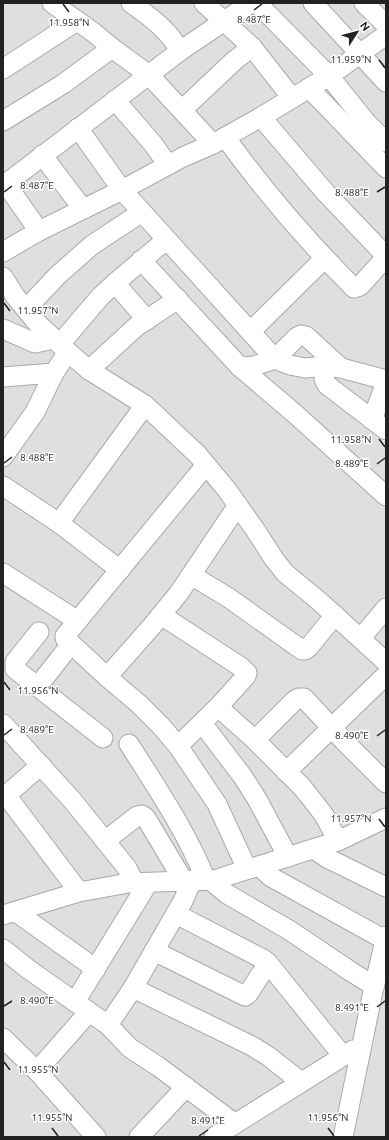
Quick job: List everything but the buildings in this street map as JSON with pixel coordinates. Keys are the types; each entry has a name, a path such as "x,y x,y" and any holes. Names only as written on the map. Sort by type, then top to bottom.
{"street":[{"path":"52,3 149,75 182,110 219,140 258,181 324,258 354,288 360,286 386,257 325,192 261,117"},
{"path":"131,3 157,22 171,36 180,51"},
{"path":"204,3 252,47 292,98"},
{"path":"39,231 4,185 180,51 251,3"},
{"path":"258,3 329,76 366,122 386,142"},
{"path":"312,3 386,82"},
{"path":"364,3 386,25"},
{"path":"3,69 77,21"},
{"path":"3,252 39,231 122,190 261,117 329,76 386,35"},
{"path":"182,110 235,60 252,47"},
{"path":"3,121 63,84 112,48"},
{"path":"309,88 386,168"},
{"path":"115,100 153,144 168,165"},
{"path":"78,128 122,190 166,240 251,330 275,359 290,365 306,368 333,367 386,381 379,425 327,385 324,379 333,367"},
{"path":"42,155 83,209"},
{"path":"26,309 58,276 92,246 142,212"},
{"path":"3,457 35,412 54,373 60,344 100,297 115,282 166,240"},
{"path":"251,330 324,258"},
{"path":"141,260 240,367 294,413 386,496"},
{"path":"3,277 38,324 89,370 145,405 206,465 238,505 285,573 335,615 386,662"},
{"path":"115,282 147,320"},
{"path":"89,370 137,326 178,299"},
{"path":"3,329 35,343 45,342 60,344"},
{"path":"240,367 254,366 275,359 297,337 301,335 306,336 333,367"},
{"path":"3,377 54,373"},
{"path":"59,523 145,405"},
{"path":"206,465 65,636 71,644 139,704 178,746 217,804 253,868 386,938 377,993 362,1044 343,1137"},
{"path":"3,486 59,523 120,570"},
{"path":"107,677 161,615 191,575 238,505"},
{"path":"3,573 78,621"},
{"path":"191,575 229,598 302,650 305,650 308,647 335,615"},
{"path":"361,638 386,608"},
{"path":"161,615 241,667 247,673 218,707 178,746"},
{"path":"39,632 15,662 15,669 103,738"},
{"path":"38,686 71,644"},
{"path":"286,772 386,675"},
{"path":"255,740 299,698 304,698 386,783"},
{"path":"218,707 255,740 302,787 324,815 338,841"},
{"path":"202,723 246,782 288,857"},
{"path":"3,724 72,800 127,868 142,884"},
{"path":"108,1025 134,988 183,901 199,880 198,861 168,804 129,744"},
{"path":"41,765 4,796 79,892"},
{"path":"105,841 137,816 142,815 199,880 216,885 227,894 289,930 350,971 377,993"},
{"path":"9,914 79,892 128,883 142,884 199,880 253,868 338,841 386,818"},
{"path":"314,849 327,858 386,887"},
{"path":"37,1071 82,1007 96,968 142,884"},
{"path":"9,914 96,968"},
{"path":"176,914 268,963 343,1056"},
{"path":"3,949 28,969 108,1025 130,1048 234,1123"},
{"path":"154,952 245,996 248,994 268,963"},
{"path":"134,988 252,1046 268,1056 301,1082"},
{"path":"3,1038 37,1071 96,1137"},
{"path":"214,1137 234,1123 362,1044"},
{"path":"140,1137 186,1087"}],"shaded area":[{"path":"3,3 386,3 386,1137 3,1137"}]}
